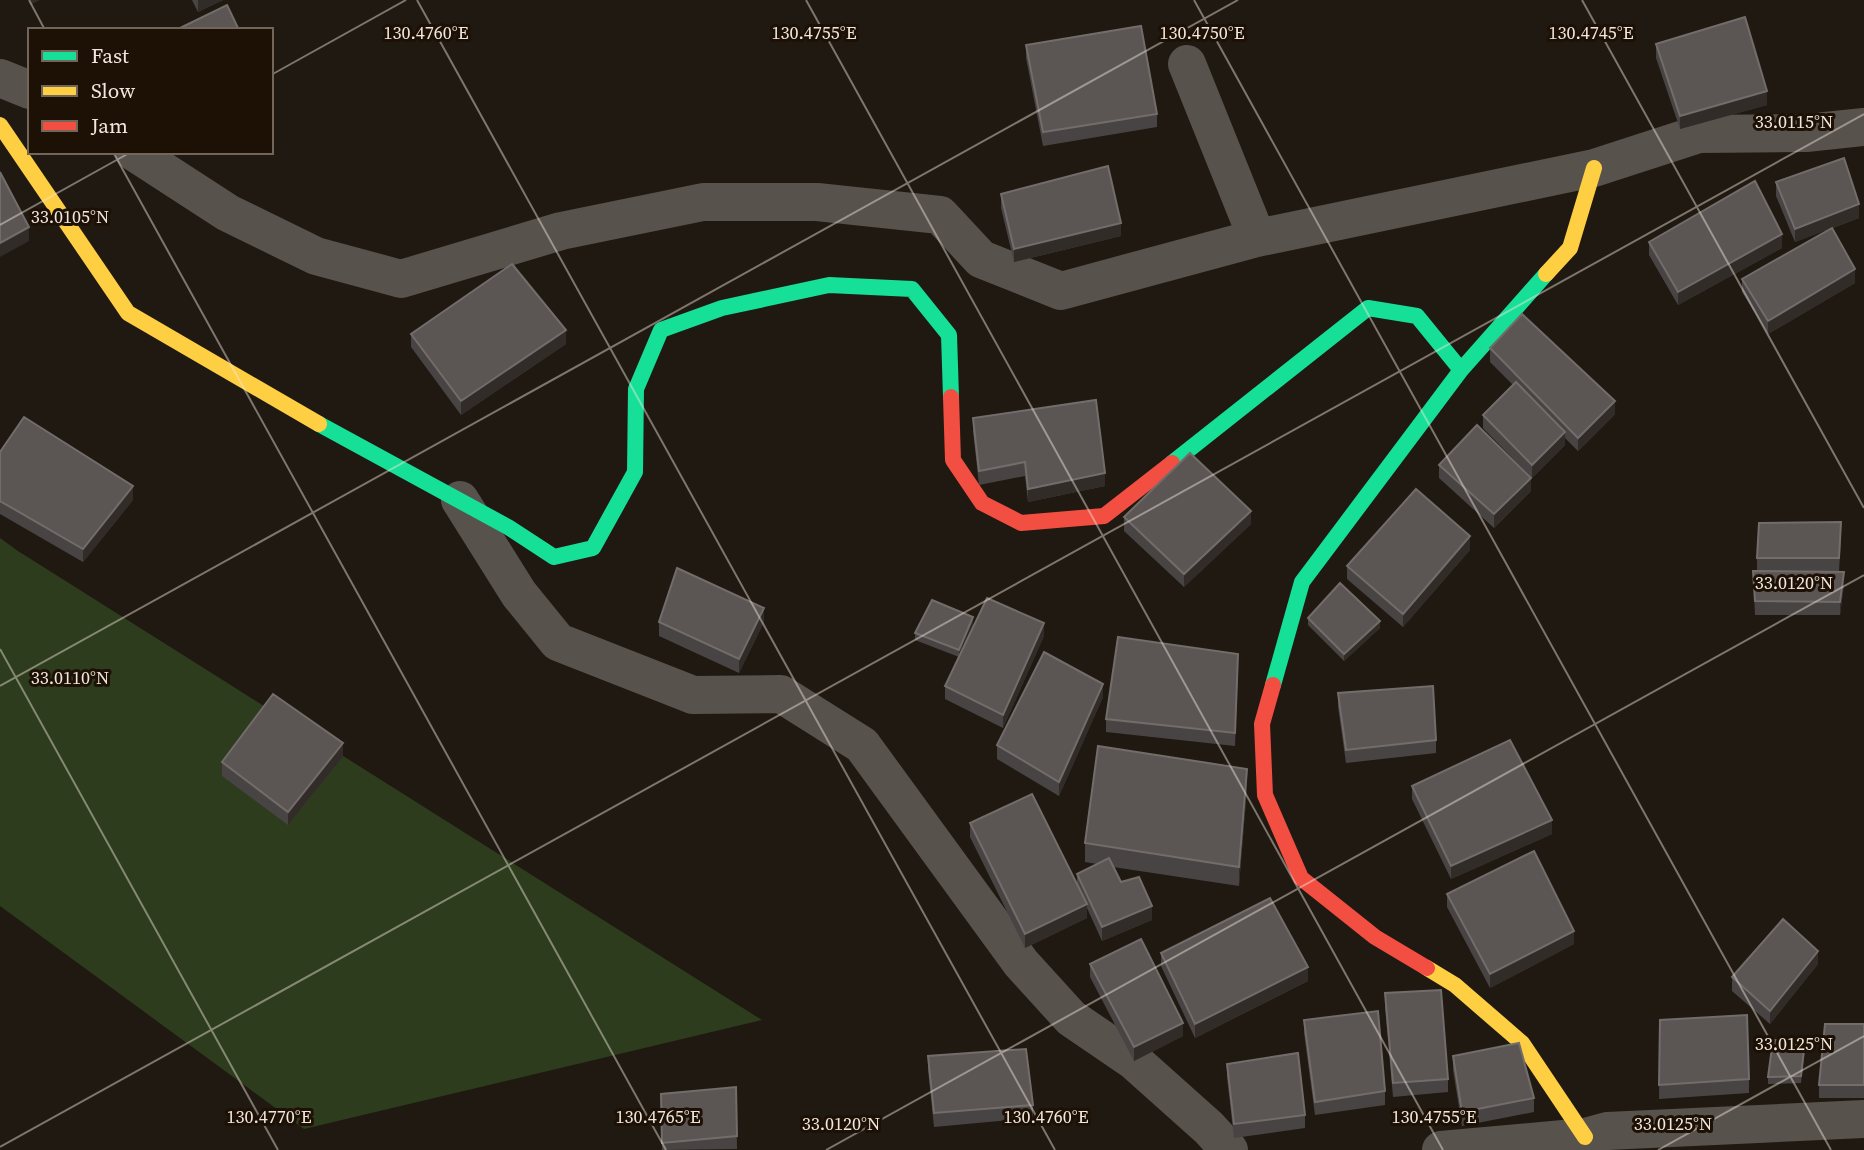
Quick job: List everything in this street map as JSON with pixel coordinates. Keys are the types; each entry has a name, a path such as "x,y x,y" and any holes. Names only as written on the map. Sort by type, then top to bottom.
{"street":[{"path":"1187,64 1257,238"},
{"path":"0,78 28,89"},
{"path":"0,125 128,313 313,421 460,500 554,557 593,548 635,472 636,389 661,330 722,308 829,285 912,289 949,335 953,460 982,503 1021,523 1104,516 1368,308 1417,316 1461,370"},
{"path":"137,154 228,213 316,256 401,279 561,231 703,202 817,202 940,215 981,258 1061,291 1257,238 1594,168 1699,134 1806,133 1864,127"},
{"path":"1585,1137 1522,1043 1455,985 1375,937 1301,878 1265,794 1262,724 1302,582 1461,370 1570,248 1594,168"},
{"path":"460,500 519,594 558,642 693,695 781,694 862,745 1029,972 1071,1018 1134,1060 1209,1128 1229,1150"},
{"path":"1441,1150 1585,1137 1607,1131 1864,1119"}],"green space":[{"path":"0,538 762,1020 304,1129 0,906"}],"building":[{"path":"227,5 238,28 180,28"},
{"path":"1745,17 1767,91 1680,116 1656,44"},
{"path":"1141,26 1157,114 1043,132 1026,45"},
{"path":"1844,158 1859,204 1795,229 1776,182"},
{"path":"1108,166 1121,223 1014,249 1001,194"},
{"path":"0,172 29,227 0,243"},
{"path":"1755,181 1782,234 1678,292 1649,242"},
{"path":"1832,228 1855,269 1768,321 1742,279"},
{"path":"512,264 566,330 461,401 411,334"},
{"path":"1522,314 1615,401 1578,438 1490,348"},
{"path":"1516,382 1565,432 1532,465 1483,415"},
{"path":"1096,400 1105,473 1028,489 1025,462 979,471 973,418"},
{"path":"24,417 133,486 83,549 0,501 0,452"},
{"path":"1477,425 1531,478 1494,514 1439,465"},
{"path":"1190,453 1251,511 1184,574 1124,517"},
{"path":"1416,489 1470,536 1403,614 1347,566"},
{"path":"1841,522 1839,558 1757,558 1759,523"},
{"path":"677,568 764,608 739,659 659,622"},
{"path":"1753,571 1844,572 1840,602 1755,601"},
{"path":"1340,583 1380,621 1344,654 1308,618"},
{"path":"987,598 1044,623 1003,715 945,686"},
{"path":"932,600 973,617 959,650 915,633"},
{"path":"1118,637 1238,654 1235,733 1106,719"},
{"path":"1044,652 1103,684 1059,782 997,745"},
{"path":"1433,686 1436,740 1346,750 1338,693"},
{"path":"273,694 343,743 288,812 222,762"},
{"path":"1510,740 1552,820 1451,866 1412,786"},
{"path":"1098,746 1247,769 1239,867 1085,843"},
{"path":"1032,794 1087,904 1025,934 970,823"},
{"path":"1534,851 1574,931 1490,974 1447,894"},
{"path":"1109,858 1121,882 1139,877 1152,906 1102,927 1077,874"},
{"path":"1270,898 1308,967 1195,1024 1161,953"},
{"path":"1783,919 1818,951 1770,1011 1732,977"},
{"path":"1141,939 1183,1023 1134,1047 1090,964"},
{"path":"1441,990 1448,1079 1393,1083 1385,993"},
{"path":"1378,1011 1385,1091 1315,1102 1304,1020"},
{"path":"1747,1015 1749,1079 1659,1085 1660,1020"},
{"path":"1825,1024 1864,1024 1864,1085 1819,1085"},
{"path":"1773,1040 1805,1041 1801,1076 1768,1077"},
{"path":"1519,1043 1534,1098 1462,1112 1453,1056"},
{"path":"1026,1049 1033,1105 934,1113 928,1056"},
{"path":"1298,1053 1305,1115 1234,1124 1227,1064"},
{"path":"736,1087 737,1136 662,1143 661,1094"}],"traffic: fast":[{"path":"1273,685 1302,582 1461,370 1546,274"},
{"path":"319,424 508,527 554,557 593,548 635,472 636,389 661,330 722,308 829,285 912,289 949,335 951,397"},
{"path":"1172,463 1368,308 1417,316 1461,370"}],"traffic: slow":[{"path":"0,125 128,313 319,424"},
{"path":"1546,274 1570,248 1594,168"},
{"path":"1427,968 1455,985 1522,1043 1585,1137"}],"traffic: jam":[{"path":"951,397 953,460 982,503 1021,523 1104,516 1172,463"},
{"path":"1273,685 1262,724 1265,795 1301,878 1375,937 1427,968"}]}
